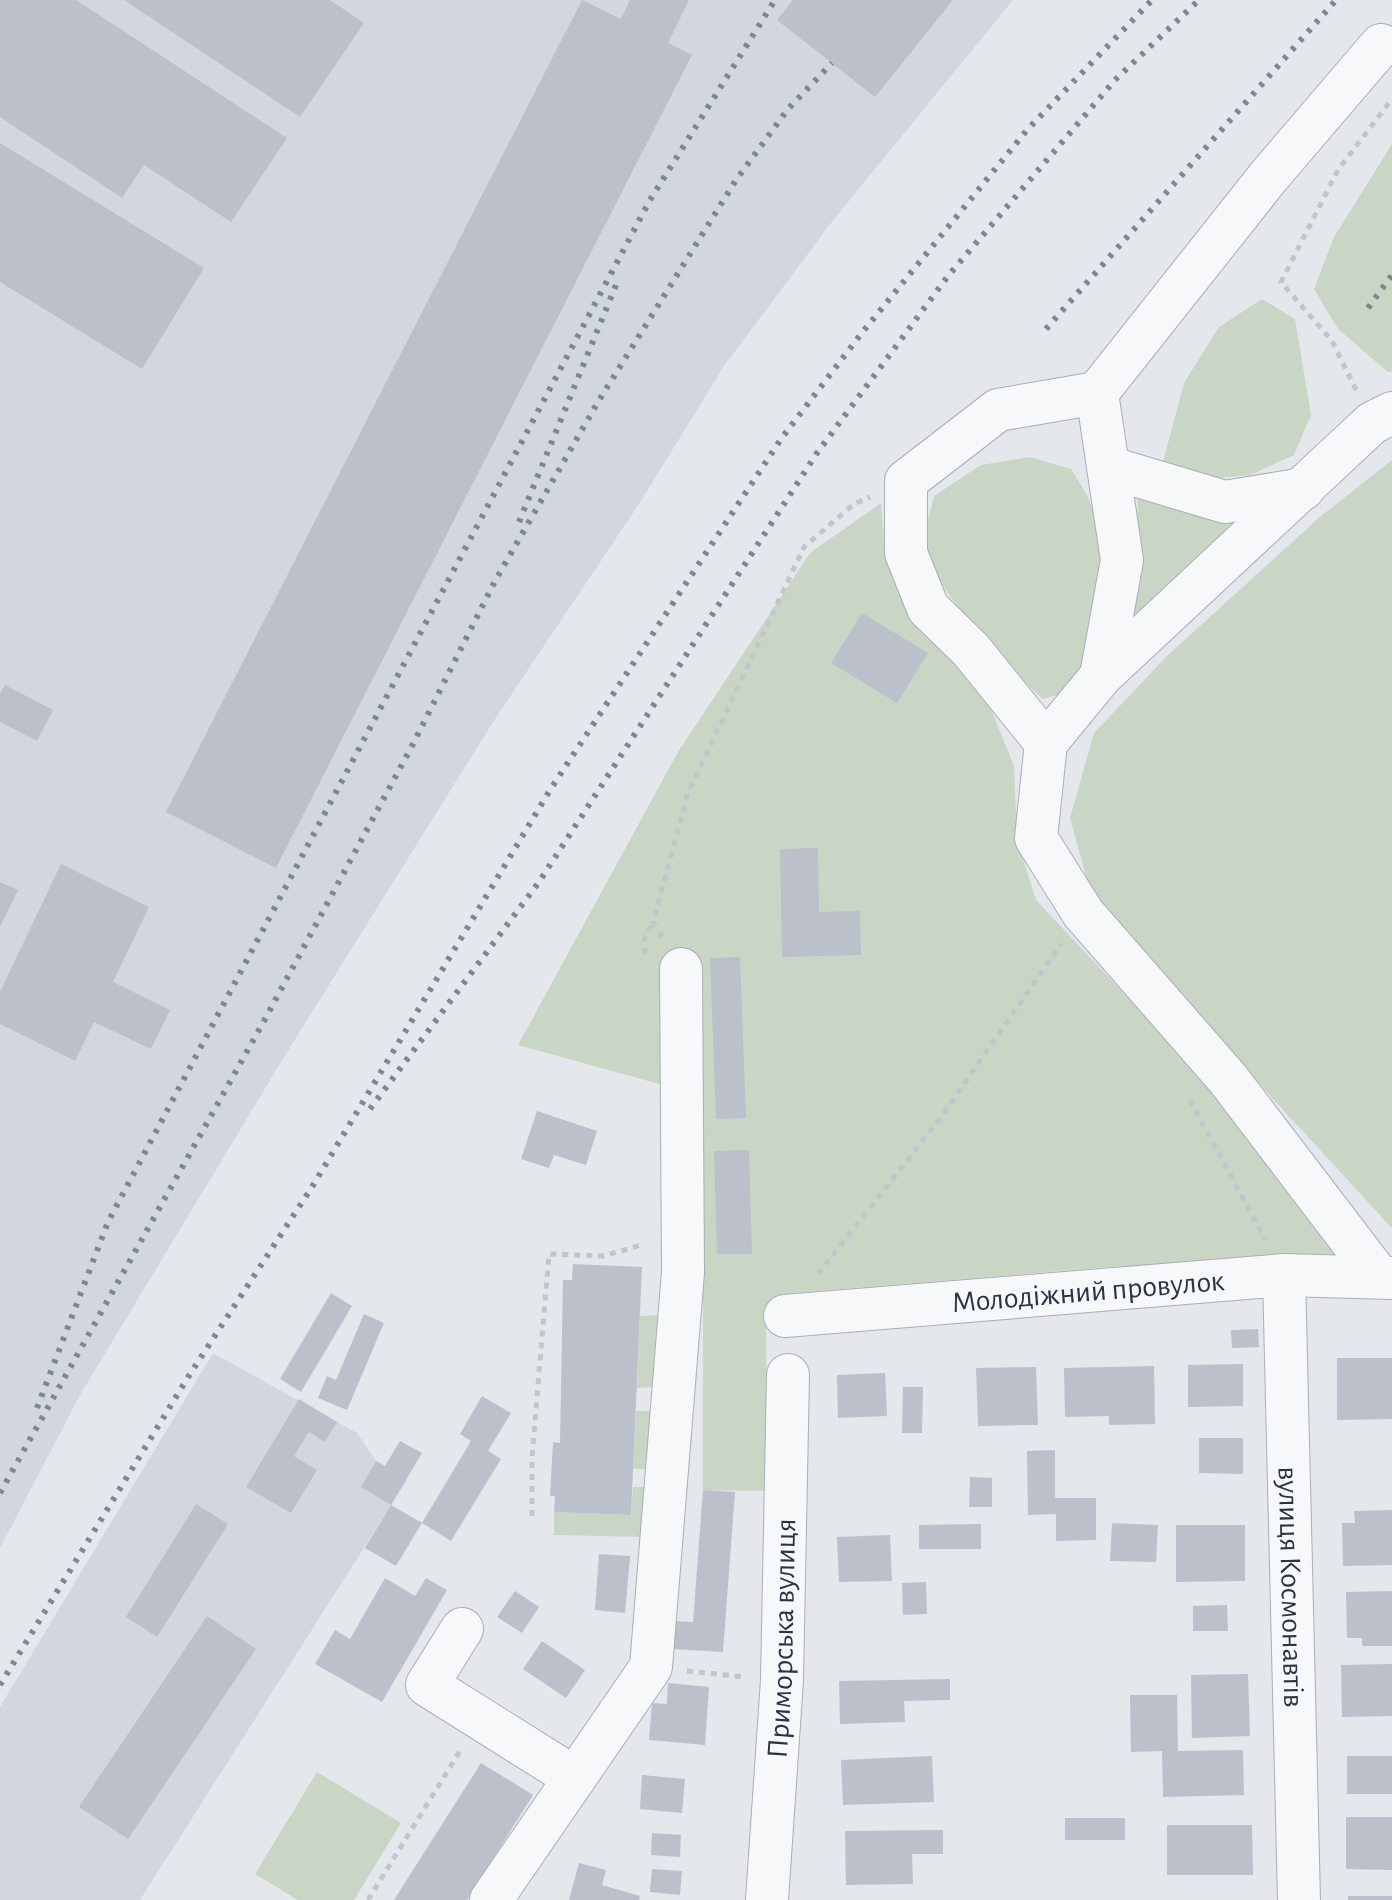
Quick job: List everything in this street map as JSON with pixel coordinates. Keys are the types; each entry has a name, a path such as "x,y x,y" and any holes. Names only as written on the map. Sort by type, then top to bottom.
{"street":[{"path":"1046,743 971,650 928,608 906,553 906,481 998,410 1097,393 1269,176 1381,45"},
{"path":"1097,393 1122,560 1101,676"},
{"path":"1382,418 1101,676 1046,743 1036,838 1083,913 1228,1079 1385,1278"},
{"path":"1108,467 1225,502 1303,489"},
{"path":"491,1900 651,1667 683,1272 663,968"},
{"name":"Молодіжний провулок","path":"785,1316 1284,1275 1385,1278"},
{"name":"вулиця Космонавтів","path":"1284,1275 1299,1900"},
{"name":"Приморська вулиця","path":"767,1900 782,1680 788,1375"},
{"path":"462,1629 427,1685 575,1778"}],"path":[{"path":"1382,418 1332,341 1281,282 1338,170 1392,99"},
{"path":"663,968 644,940 653,922 688,793 804,547 854,504 906,481"},
{"path":"785,1316 942,1116 1083,913"},
{"path":"653,922 663,968"},
{"path":"532,1516 532,1457 549,1254 604,1256 644,1244 645,1232"},
{"path":"651,1667 782,1680"},
{"path":"368,1900 481,1719"}],"shaded area":[{"path":"0,0 1013,0 834,219 724,366 639,504 493,722 281,1062 80,1395 0,1548"},
{"path":"213,1353 357,1433 376,1461 407,1480 140,1900 0,1900 0,1707"}],"green space":[{"path":"1392,144 1392,371 1388,372 1338,329 1314,289 1334,237"},
{"path":"1262,299 1295,319 1311,415 1294,455 1250,475 1198,480 1163,462 1184,383 1219,327"},
{"path":"1030,457 1071,469 1095,514 1103,543 1100,601 1082,667 1061,694 1043,699 1012,670 958,607 932,567 925,544 934,496 981,465"},
{"path":"1392,460 1392,1228 1094,905 1070,818 1094,733 1167,656 1321,516"},
{"path":"1137,493 1263,509 1123,645 1136,569"},
{"path":"881,503 885,553 911,603 988,702 1014,766 1017,840 1036,900 1196,1070 1351,1258 1108,1267 781,1294 766,1312 767,1491 703,1490 703,1091 663,1085 518,1045 678,752 810,553"},
{"path":"661,1315 658,1387 637,1388 640,1316"},
{"path":"636,1411 657,1411 654,1469 633,1469"},
{"path":"633,1487 653,1487 648,1537 554,1535 554,1512 631,1515"},
{"path":"317,1772 401,1823 354,1900 298,1900 255,1874"}],"building":[{"path":"0,0 76,0 287,138 231,222 144,165 122,198 0,117"},
{"path":"124,0 330,0 364,23 300,117"},
{"path":"582,0 621,19 630,0 689,0 668,43 692,55 276,868 166,812"},
{"path":"793,0 953,0 875,97 777,20"},
{"path":"0,143 204,268 142,369 0,282"},
{"path":"862,613 928,653 897,703 831,663"},
{"path":"5,685 53,710 37,741 0,722 0,694"},
{"path":"818,848 819,912 860,911 861,955 782,957 780,849"},
{"path":"61,864 149,907 113,982 170,1010 151,1049 94,1022 75,1061 0,1024 0,992"},
{"path":"0,882 18,890 0,927"},
{"path":"740,957 746,1118 716,1119 710,958"},
{"path":"537,1111 597,1131 586,1165 554,1155 549,1168 521,1159"},
{"path":"749,1150 752,1254 717,1254 714,1151"},
{"path":"573,1264 642,1267 631,1515 554,1512 555,1496 550,1496 553,1442 560,1443 563,1280 572,1280"},
{"path":"331,1293 352,1306 301,1392 280,1379"},
{"path":"364,1314 384,1323 347,1410 318,1398 327,1376 336,1380"},
{"path":"1258,1329 1259,1347 1232,1348 1231,1330"},
{"path":"1337,1358 1392,1358 1392,1419 1337,1420"},
{"path":"1243,1364 1243,1406 1188,1407 1188,1365"},
{"path":"1154,1366 1155,1424 1109,1425 1109,1416 1065,1417 1064,1368"},
{"path":"1036,1367 1038,1425 978,1426 976,1368"},
{"path":"885,1373 887,1416 838,1418 837,1375"},
{"path":"903,1387 923,1387 922,1433 902,1433"},
{"path":"482,1396 511,1413 488,1451 501,1459 451,1541 422,1523 471,1441 460,1434"},
{"path":"299,1399 337,1422 325,1442 309,1432 294,1456 317,1470 291,1513 246,1487"},
{"path":"1199,1438 1243,1438 1243,1474 1199,1473"},
{"path":"400,1441 422,1453 391,1505 361,1487 376,1461 385,1466"},
{"path":"1055,1450 1055,1498 1096,1498 1096,1540 1056,1541 1056,1514 1028,1515 1027,1451"},
{"path":"970,1477 992,1478 992,1507 969,1507"},
{"path":"703,1490 735,1492 723,1652 671,1649 673,1621 693,1622"},
{"path":"196,1504 228,1524 157,1637 126,1617"},
{"path":"391,1505 422,1523 396,1566 365,1548"},
{"path":"1392,1510 1392,1565 1343,1566 1342,1523 1355,1523 1354,1511"},
{"path":"1112,1523 1158,1525 1156,1562 1110,1561"},
{"path":"981,1524 981,1549 919,1549 919,1525"},
{"path":"1176,1525 1245,1525 1245,1581 1176,1582"},
{"path":"890,1535 892,1581 839,1582 837,1537"},
{"path":"599,1554 630,1556 625,1613 595,1610"},
{"path":"385,1578 415,1596 426,1578 447,1590 382,1702 315,1664 335,1630 350,1639"},
{"path":"926,1582 927,1614 903,1615 902,1583"},
{"path":"515,1591 539,1607 522,1633 497,1617"},
{"path":"1392,1591 1392,1646 1362,1646 1362,1638 1347,1638 1346,1592"},
{"path":"1227,1605 1228,1631 1193,1631 1193,1606"},
{"path":"207,1616 256,1649 128,1839 79,1807"},
{"path":"542,1641 585,1670 566,1698 523,1669"},
{"path":"1392,1664 1392,1716 1342,1717 1341,1665"},
{"path":"1248,1674 1250,1736 1192,1738 1191,1675"},
{"path":"950,1679 950,1700 904,1701 905,1722 840,1724 839,1681"},
{"path":"668,1683 709,1687 705,1745 649,1740 652,1703 667,1704"},
{"path":"1130,1695 1177,1695 1178,1751 1243,1750 1244,1795 1163,1797 1162,1751 1131,1752"},
{"path":"932,1756 934,1802 843,1805 841,1760"},
{"path":"1347,1756 1392,1756 1392,1794 1347,1794"},
{"path":"481,1763 533,1795 467,1900 394,1900"},
{"path":"642,1775 685,1779 682,1813 640,1809"},
{"path":"1346,1817 1392,1817 1392,1870 1346,1869"},
{"path":"1065,1818 1125,1818 1125,1840 1065,1840"},
{"path":"1167,1825 1252,1825 1253,1875 1167,1875"},
{"path":"943,1830 943,1854 912,1854 913,1884 846,1885 845,1831"},
{"path":"652,1833 681,1835 680,1857 651,1855"},
{"path":"579,1863 606,1870 602,1885 640,1896 639,1900 569,1900"},
{"path":"652,1869 682,1871 680,1895 650,1892"},
{"path":"1348,1896 1392,1896 1392,1900 1348,1900"}],"railway":[{"path":"37,1408 108,1222 650,200 775,0"},
{"path":"0,1685 190,1374 312,1187 550,790 781,439 861,334 1027,130 1152,0"},
{"path":"370,1109 539,882 817,453 948,276 1115,80 1199,0"},
{"path":"1046,329 1336,0"},
{"path":"0,1493 264,1021 413,744 495,581 598,402 736,180 788,109 832,63"},
{"path":"1368,308 1392,275"},
{"path":"519,522 616,285"}]}
